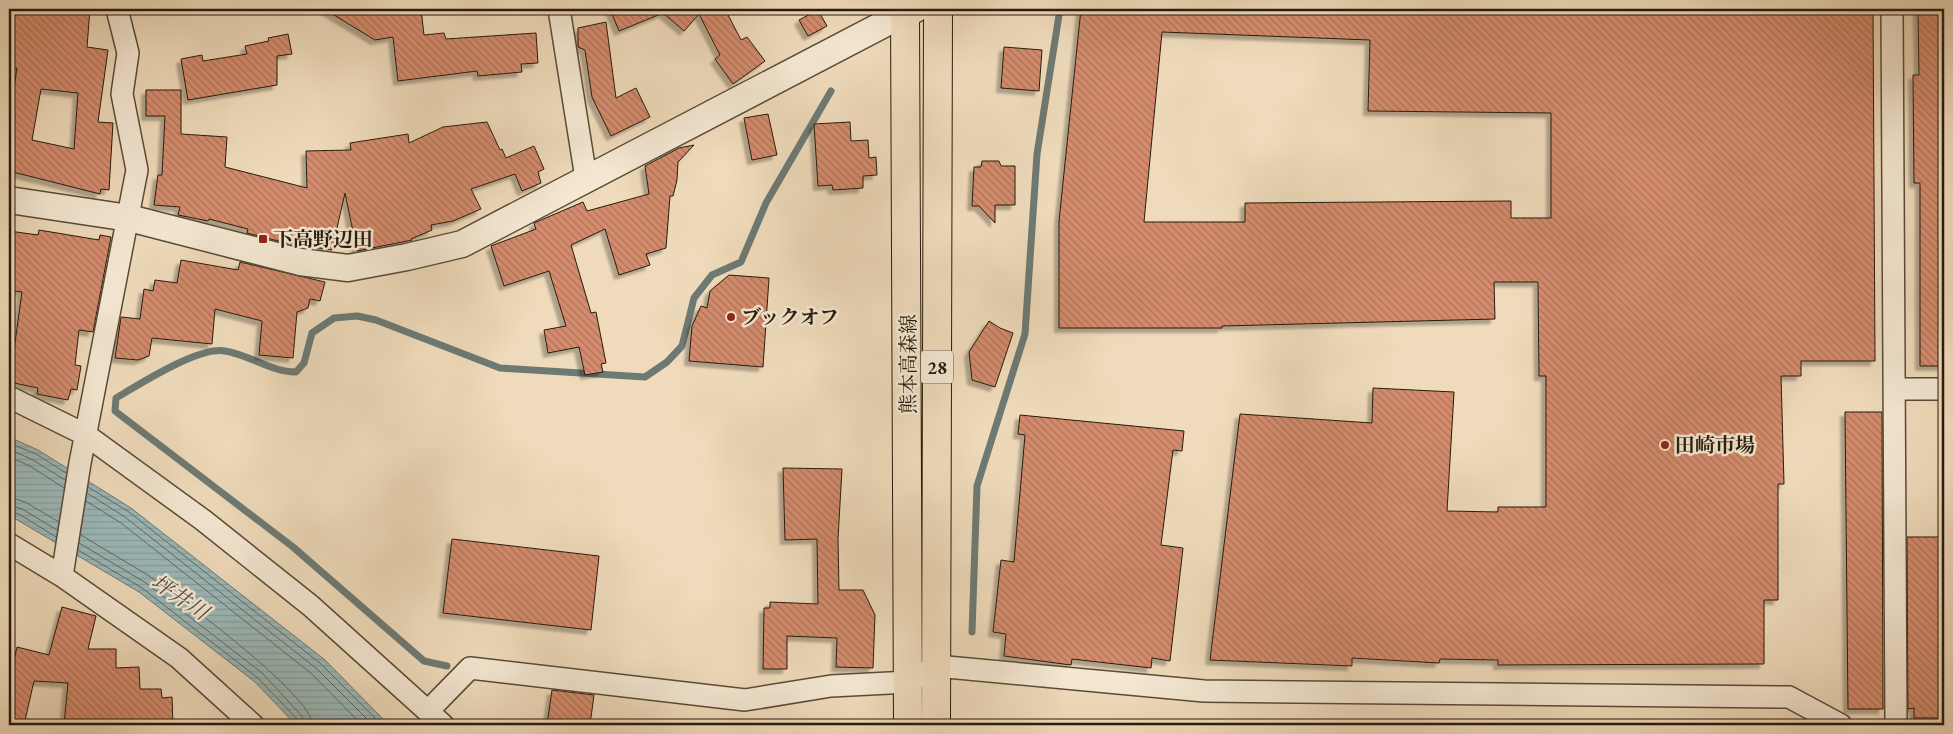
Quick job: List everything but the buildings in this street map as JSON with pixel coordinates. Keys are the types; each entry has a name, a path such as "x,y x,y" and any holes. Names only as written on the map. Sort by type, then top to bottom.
{"main road":[{"name":"熊本高森線","path":"936,725 938,9"},
{"name":"熊本高森線","path":"908,10 908,725"}],"street":[{"path":"64,569 80,463 137,170 122,94 128,53 117,9"},
{"path":"559,9 586,178"},
{"path":"1892,9 1896,725"},
{"path":"9,200 129,218 300,262 348,268 407,257 462,244 908,10"},
{"path":"1895,389 1944,389"},
{"path":"9,397 86,434 203,520 311,606 443,725"},
{"path":"9,544 64,569 179,658 253,725"},
{"path":"428,711 470,668 745,700 831,686 909,682 936,666 1204,691 1789,697 1841,725"}],"water":[{"name":"坪井川","path":"9,437 38,450 131,508 325,660 389,725 296,725 255,682 139,592 9,515"}],"waterway":[{"path":"972,632 977,486 1025,334 1037,154 1060,9"},
{"path":"447,666 424,661 293,547 115,411 116,398 170,367 200,354 214,351 234,353 278,369 296,372 304,363 312,333 334,318 357,316 376,320 500,368 645,377 667,362 682,346 694,298 712,275 741,262 766,203 831,91"}],"place":[{"name":"下高野辺田","path":"263,239"},
{"name":"ブックオフ","path":"731,317"},
{"name":"田崎市場","path":"1665,445"}]}
